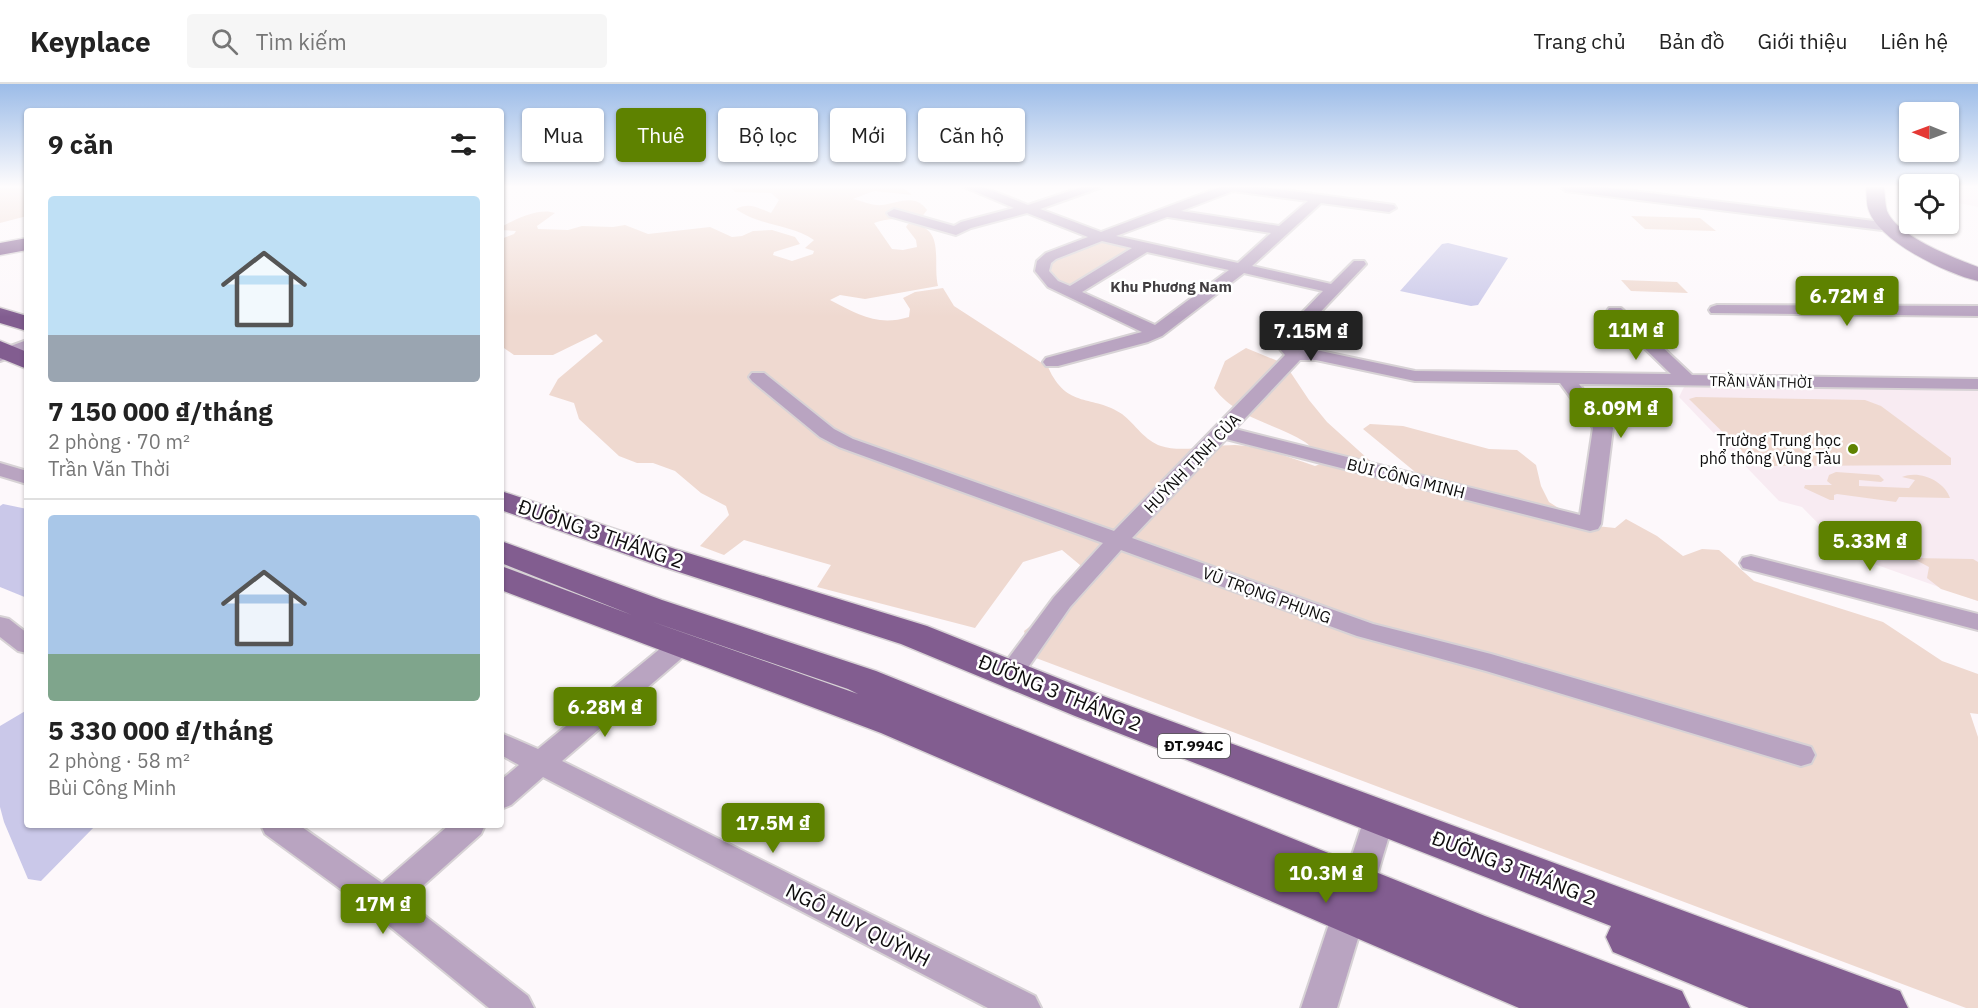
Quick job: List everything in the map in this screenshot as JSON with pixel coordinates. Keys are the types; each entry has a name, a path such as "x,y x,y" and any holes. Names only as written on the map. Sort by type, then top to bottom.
{"main road":[{"path":"0,237 24,233"},
{"path":"0,249 24,245"},
{"path":"0,315 24,323"},
{"path":"0,325 24,372"},
{"name":"ĐƯỜNG 3 THÁNG 2","path":"504,501 663,556 914,635 1017,682 1377,825 1809,1008"},
{"name":"ĐƯỜNG 3 THÁNG 2","path":"504,517 639,564 1017,682"},
{"path":"504,552 649,608 862,680 966,737 1055,791 1664,1008"},
{"path":"504,578 592,614 850,705 966,737"},
{"name":"ĐƯỜNG 3 THÁNG 2","path":"1377,825 1881,1008"},
{"path":"1354,899 1577,1008"}],"street":[{"path":"1083,230 1101,237 1333,289"},
{"path":"1120,230 1044,261 1042,271 1047,279 1071,292 1156,332"},
{"path":"1276,230 1282,231"},
{"path":"1894,230 1923,250 1978,275"},
{"path":"1052,362 1142,338 1156,332 1240,269 1282,231"},
{"path":"1071,292 1144,247"},
{"path":"1295,355 1282,342 1313,314 1333,289 1359,264"},
{"path":"1717,310 1978,311"},
{"path":"1615,311 1687,381"},
{"name":"TRẦN VĂN THỜI","path":"1295,355 1316,355 1415,376 1978,384"},
{"name":"HUỲNH TỊNH CỦA","path":"1017,682 1062,602 1295,355"},
{"name":"VŨ TRỌNG PHỤNG","path":"758,377 827,433 846,443 1366,630 1491,663 1801,754"},
{"name":"BÙI CÔNG MINH","path":"1222,432 1590,524 1603,428 1564,377"},
{"path":"0,469 24,477"},
{"path":"1751,562 1978,622"},
{"path":"0,625 24,643"},
{"path":"504,794 681,645"},
{"name":"NGÔ HUY QUỲNH","path":"504,745 1023,1008"},
{"path":"1318,1008 1377,825"},
{"path":"280,828 383,902 516,1008"},
{"path":"383,902 467,828"}],"shaded area":[{"path":"504,230 638,230 648,234 682,230 717,230 732,237 753,231 772,230 795,237 800,244 774,252 773,255 792,261 813,254 814,251 805,248 814,240 792,230 879,230 892,249 903,250 917,247 916,240 908,230 927,230 933,237 935,246 938,286 865,299 840,295 830,300 868,318 898,320 909,317 910,309 903,298 915,292 943,288 954,306 1048,367 1055,381 1064,390 1081,399 1101,404 1122,414 1155,444 1178,449 1226,445 1245,446 1315,466 1323,463 1305,442 1233,407 1214,388 1225,361 1246,348 1285,364 1327,422 1388,477 1406,489 1427,486 1414,471 1363,429 1370,424 1403,426 1489,449 1517,450 1536,465 1541,486 1549,502 1568,514 1596,526 1615,528 1626,519 1657,536 1683,556 1702,549 1719,550 1754,581 1883,622 1942,661 1978,674 1978,714 1970,713 1978,737 1978,1008 1966,1008 1036,658 1028,646 1024,631 1084,582 1080,565 1062,550 1023,562 975,628 817,587 831,565 744,540 724,555 700,546 729,515 726,506 701,493 675,471 653,463 637,463 619,456 579,419 574,403 549,395 558,379 603,341 596,334 553,355 514,355 504,348 504,238 516,231"},
{"path":"1110,241 1131,246 1132,251 1074,285 1058,282 1048,274 1050,263 1088,246"},
{"path":"1621,280 1677,282 1688,293 1631,291"},
{"name":"Trường Trung học phổ thông Vũng Tàu","path":"1685,385 1978,389 1978,601 1849,555 1802,507 1779,501 1679,397"},
{"path":"1696,397 1865,400 1881,406 1951,458 1951,465 1768,466 1751,460 1689,399"},
{"path":"1836,472 1879,475 1884,480 1881,482 1859,480 1859,486 1909,488 1915,480 1902,477 1924,476 1937,482 1950,498 1899,497 1896,502 1837,494 1834,495 1834,500 1830,500 1804,488 1805,485 1832,485 1827,481 1829,475"},
{"path":"1912,558 1973,559 1978,562 1978,601 1941,589 1927,578 1929,567"}],"water":[{"path":"1448,243 1508,258 1478,305 1471,306 1400,291 1442,244"},
{"path":"3,504 24,508 24,597 0,587 0,506"},
{"path":"24,712 24,828 93,828 41,881 28,879 0,807 0,726"}],"place":[{"name":"Trường Trung học phổ thông Vũng Tàu","path":"1853,449"}],"district":[{"name":"Khu Phương Nam","path":"1171,287"}]}
